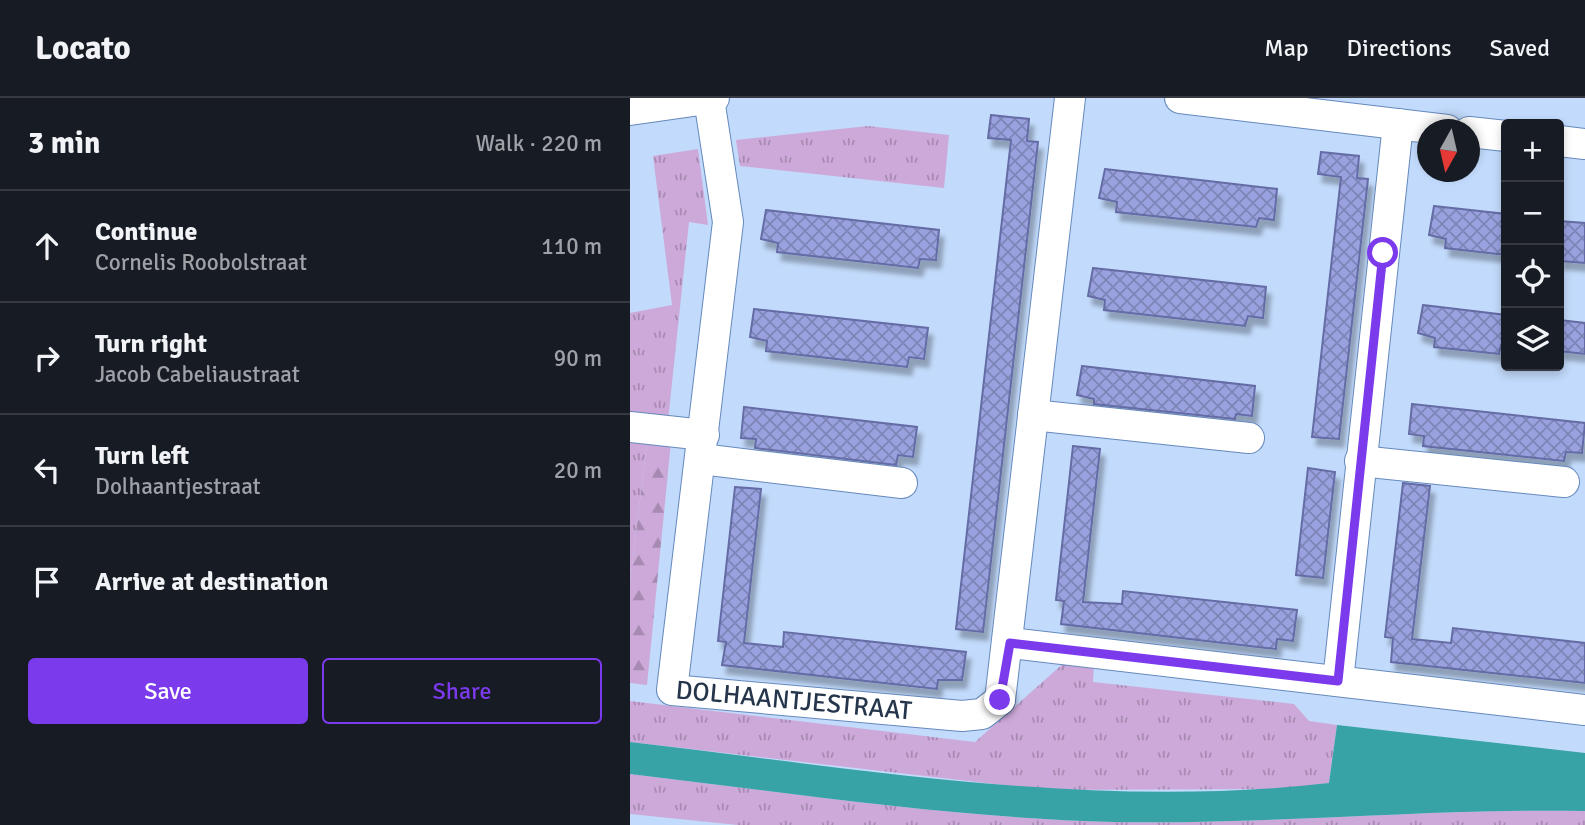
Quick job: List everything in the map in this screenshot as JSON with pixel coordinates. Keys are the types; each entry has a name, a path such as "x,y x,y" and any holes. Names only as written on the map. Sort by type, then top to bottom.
{"street":[{"path":"630,110 711,98"},
{"name":"DOLHAANTJESTRAAT","path":"711,98 728,222 672,690 962,716 982,713 1000,700 1010,643"},
{"path":"1070,98 1010,643 1585,710"},
{"path":"1180,98 1417,126"},
{"path":"1338,681 1398,124"},
{"path":"1480,133 1501,135"},
{"path":"1564,142 1585,144"},
{"path":"1033,415 1249,438"},
{"path":"630,426 702,447 902,483"},
{"path":"1360,461 1564,482"}],"green space":[{"path":"868,126 949,135 944,188 740,166 736,140"},
{"path":"698,149 708,225 689,222 668,421 630,417 630,313 672,305 653,156"},
{"path":"630,441 647,443 630,582"},
{"path":"671,442 647,685 630,683 630,582 647,443"},
{"path":"1065,662 1094,663 1093,682 1294,704 1309,721 1337,725 1329,783 1281,789 1046,790 630,742 630,701 975,742"},
{"path":"630,774 872,804 1053,820 1173,822 1467,812 1585,811 1585,825 738,825 630,814"}],"shaded area":[{"path":"1337,725 1585,753 1585,811 1467,812 1173,822 1053,820 932,810 630,774 630,742 979,783 1154,792 1242,790 1329,783"}],"building":[{"path":"991,115 1029,119 1027,141 1038,142 983,632 956,629 1011,140 988,138"},
{"path":"1321,152 1359,156 1357,178 1368,179 1339,439 1312,437 1341,177 1318,174"},
{"path":"1105,169 1277,189 1274,220 1259,218 1256,227 1116,212 1117,202 1099,198"},
{"path":"1434,206 1501,213 1501,254 1445,248 1446,239 1429,235"},
{"path":"766,210 939,230 936,260 920,259 918,268 777,252 778,243 761,239"},
{"path":"1564,221 1585,223 1585,263 1564,261"},
{"path":"1093,268 1266,287 1263,318 1248,316 1245,326 1104,310 1105,300 1088,296"},
{"path":"1423,305 1501,314 1499,354 1434,347 1435,338 1418,333"},
{"path":"754,309 928,328 924,359 909,357 907,367 766,351 767,341 750,337"},
{"path":"1564,321 1585,323 1585,354 1564,352"},
{"path":"1082,366 1255,386 1252,416 1236,414 1235,419 1094,404 1094,399 1077,395"},
{"path":"1412,404 1585,423 1582,453 1566,452 1564,461 1423,446 1424,436 1409,434"},
{"path":"744,407 917,427 913,457 898,455 896,465 755,448 756,439 741,438"},
{"path":"1073,446 1100,449 1083,602 1122,604 1123,591 1297,610 1293,641 1277,639 1276,649 1061,624 1064,601 1056,600"},
{"path":"1308,468 1335,472 1323,578 1296,575"},
{"path":"1403,483 1430,486 1412,639 1451,643 1453,628 1585,643 1585,683 1391,662 1393,638 1385,637"},
{"path":"735,487 761,489 744,643 783,647 784,632 966,652 962,680 938,680 937,689 722,665 726,642 718,641"}],"route":[{"path":"1000,700 1010,643 1338,681 1383,253"}]}
